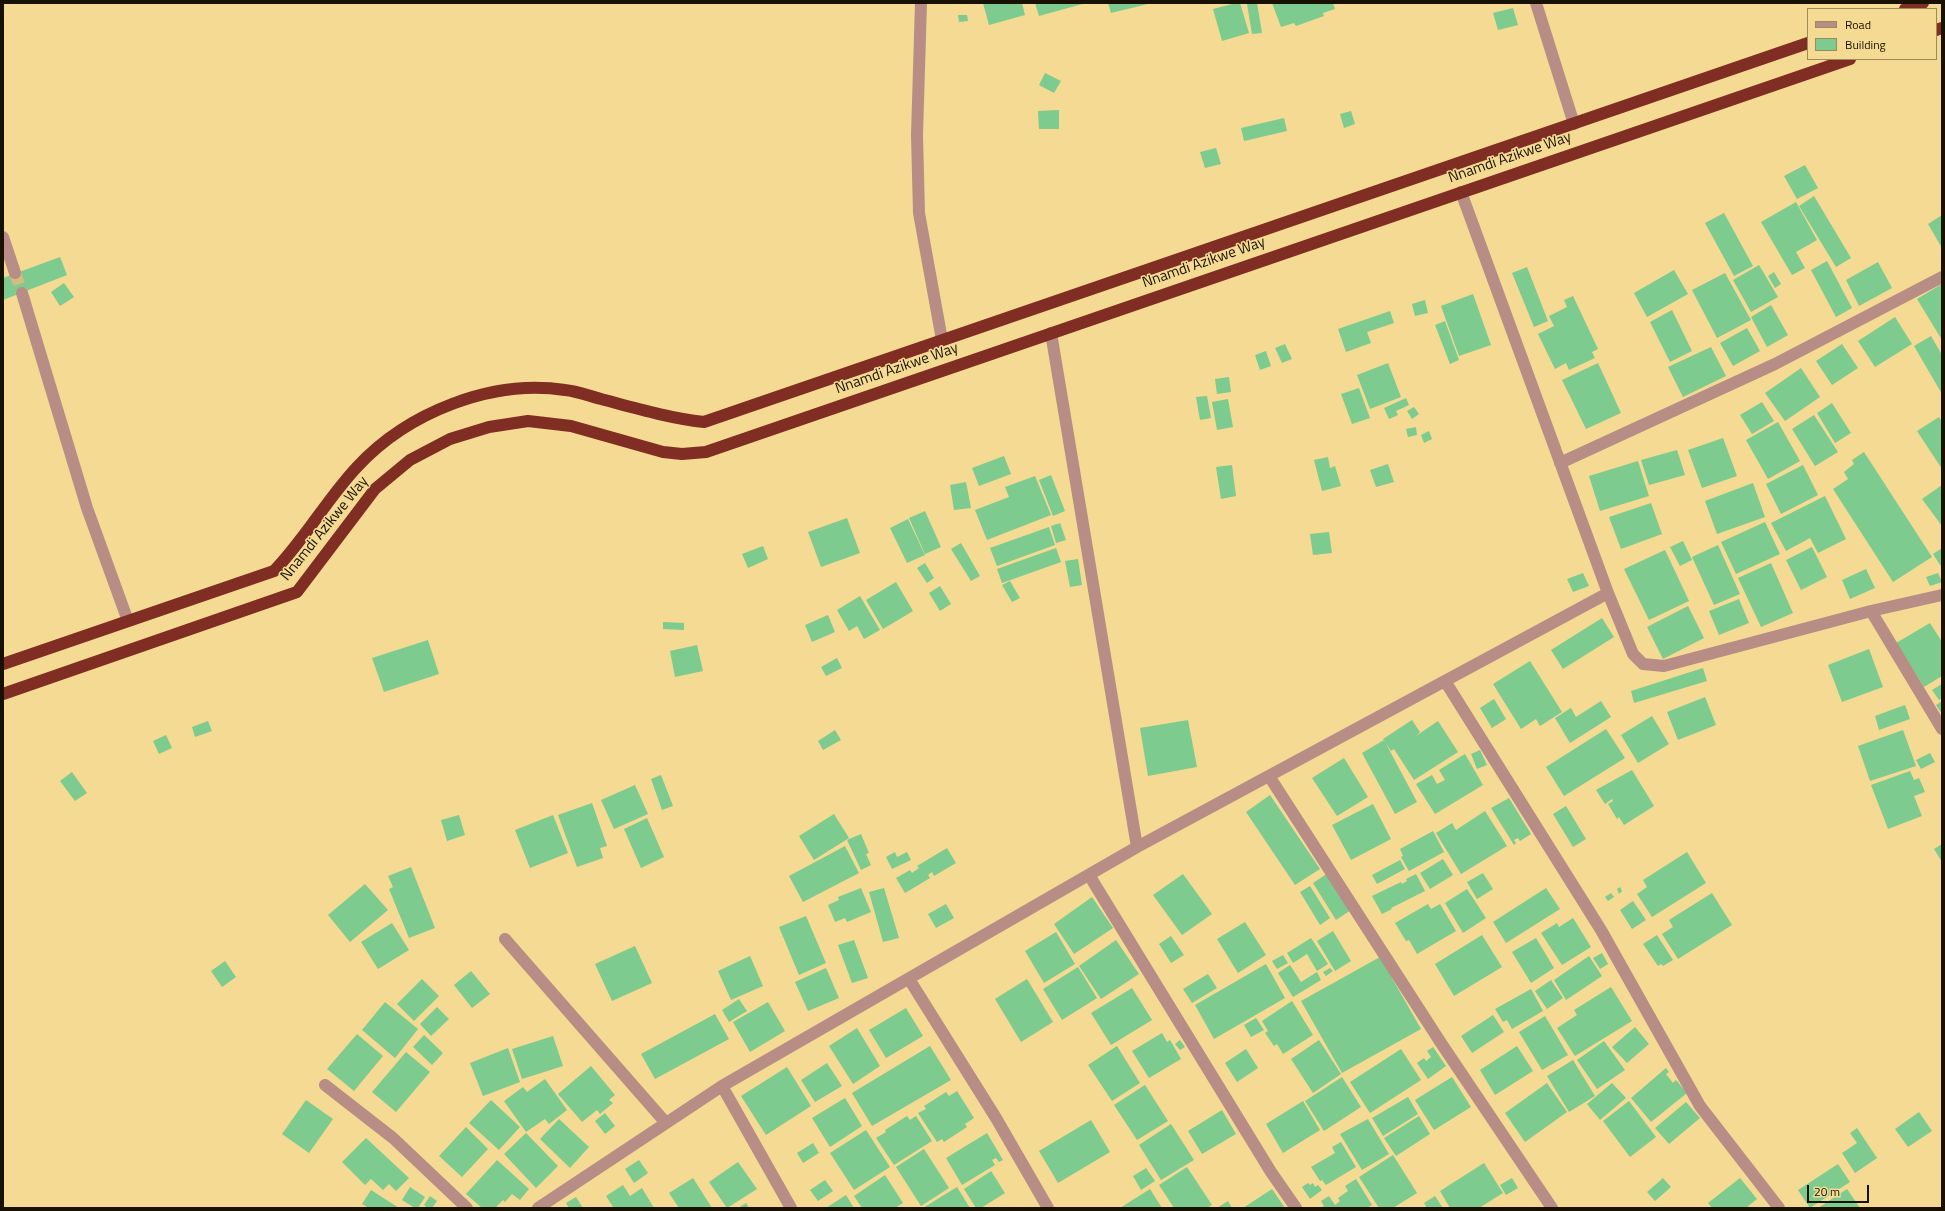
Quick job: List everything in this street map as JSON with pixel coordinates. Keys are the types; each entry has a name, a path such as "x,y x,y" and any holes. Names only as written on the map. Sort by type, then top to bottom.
{"highway":[{"path":"1908,8 1922,3"},
{"name":"Nnamdi Azikwe Way","path":"3,664 274,571 300,542 358,466 398,432 445,406 480,395 520,387 558,389 679,420 704,422 1807,43"},
{"name":"Nnamdi Azikwe Way","path":"3,694 297,592 375,488 410,460 450,439 489,427 528,421 571,426 663,452 682,454 706,452 1847,60"}],"street":[{"path":"921,3 917,135 919,214 942,340"},
{"path":"1536,3 1574,124"},
{"path":"1460,192 1608,593 1633,654 1643,664 1664,666 1871,611 1942,594"},
{"path":"3,237 15,273"},
{"path":"1560,463 1774,364 1942,276"},
{"path":"22,293 87,508 128,621"},
{"path":"1051,333 1137,847"},
{"path":"538,1208 552,1204 666,1123 722,1086 1137,847 1608,593"},
{"path":"1871,611 1942,729"},
{"path":"1445,681 1601,930 1700,1106 1779,1208"},
{"path":"1269,776 1441,1043 1552,1208"},
{"path":"1089,875 1271,1172 1296,1208"},
{"path":"505,939 666,1123"},
{"path":"909,979 996,1118 1048,1208"},
{"path":"325,1085 393,1138 467,1208"},
{"path":"722,1086 791,1208"}],"building":[{"path":"983,3 1022,3 1025,15 989,25"},
{"path":"1035,3 1086,3 1039,16"},
{"path":"1108,3 1148,3 1148,4 1111,13"},
{"path":"1240,3 1249,33 1222,41 1213,9"},
{"path":"1257,3 1262,33 1252,34 1247,4"},
{"path":"1272,3 1333,3 1335,9 1323,13 1324,16 1296,26 1294,23 1281,27"},
{"path":"1513,8 1518,25 1498,30 1493,13"},
{"path":"958,15 967,15 968,21 959,22"},
{"path":"1045,73 1061,81 1054,93 1039,85"},
{"path":"1059,110 1059,129 1039,129 1038,111"},
{"path":"1351,111 1355,124 1344,128 1340,114"},
{"path":"1284,118 1287,131 1244,141 1241,128"},
{"path":"1216,148 1221,164 1205,168 1200,152"},
{"path":"1805,165 1818,188 1797,199 1784,176"},
{"path":"1814,196 1851,258 1836,267 1799,206"},
{"path":"1796,202 1817,240 1796,252 1805,268 1792,275 1761,222"},
{"path":"1724,213 1753,266 1734,276 1705,223"},
{"path":"1942,215 1942,248 1928,224"},
{"path":"60,257 67,275 3,300 3,278"},
{"path":"1827,261 1852,308 1836,317 1811,270"},
{"path":"1878,262 1892,288 1859,306 1846,280"},
{"path":"1759,265 1778,297 1751,312 1733,280"},
{"path":"1527,267 1548,321 1534,327 1512,273"},
{"path":"1674,270 1688,294 1647,317 1634,293"},
{"path":"1774,272 1781,284 1775,288 1768,276"},
{"path":"1725,273 1751,320 1717,338 1692,290"},
{"path":"64,283 74,297 60,306 51,292"},
{"path":"1942,284 1942,340 1917,299"},
{"path":"1473,294 1491,345 1459,356 1441,306"},
{"path":"1573,296 1598,349 1592,352 1595,358 1569,370 1566,363 1555,369 1538,334 1554,326 1549,316 1567,307 1564,300"},
{"path":"1425,300 1428,313 1415,316 1412,304"},
{"path":"1771,305 1788,335 1767,347 1751,317"},
{"path":"1672,310 1692,351 1670,362 1650,322"},
{"path":"1390,311 1394,323 1367,332 1371,343 1346,352 1338,329"},
{"path":"1895,317 1912,344 1875,367 1858,341"},
{"path":"1445,321 1459,360 1450,364 1435,325"},
{"path":"1747,328 1760,351 1733,366 1720,343"},
{"path":"1931,336 1942,355 1942,394 1914,346"},
{"path":"1285,344 1292,359 1282,363 1275,348"},
{"path":"1842,344 1858,368 1832,385 1816,361"},
{"path":"1711,347 1726,376 1683,397 1668,367"},
{"path":"1266,351 1271,366 1260,370 1255,355"},
{"path":"1388,363 1401,397 1370,409 1357,375"},
{"path":"1598,363 1621,413 1586,429 1562,380"},
{"path":"1801,368 1820,397 1785,421 1765,393"},
{"path":"1229,377 1231,392 1217,394 1215,379"},
{"path":"1359,388 1370,418 1352,424 1341,394"},
{"path":"1207,396 1211,418 1200,420 1196,397"},
{"path":"1406,398 1409,405 1396,411 1398,415 1389,419 1384,408"},
{"path":"1228,399 1233,427 1217,430 1212,402"},
{"path":"1762,402 1774,421 1752,434 1740,415"},
{"path":"1832,403 1851,433 1835,443 1817,413"},
{"path":"1414,407 1419,414 1412,419 1407,411"},
{"path":"1814,415 1838,452 1815,466 1792,429"},
{"path":"1939,417 1942,422 1942,469 1917,431"},
{"path":"1778,422 1800,461 1768,479 1746,440"},
{"path":"1416,427 1417,435 1408,437 1406,429"},
{"path":"1429,431 1432,439 1424,443 1421,435"},
{"path":"1723,438 1737,476 1702,488 1688,450"},
{"path":"1677,450 1685,475 1649,485 1641,460"},
{"path":"1864,452 1932,557 1893,582 1833,489 1848,479 1844,472 1854,464 1852,460"},
{"path":"1004,456 1011,474 979,486 972,468"},
{"path":"1328,457 1330,468 1335,466 1341,486 1322,491 1314,460"},
{"path":"1638,461 1649,496 1600,511 1589,476"},
{"path":"1388,464 1394,482 1376,487 1370,470"},
{"path":"1232,465 1236,496 1221,499 1216,467"},
{"path":"1803,465 1818,495 1781,514 1766,484"},
{"path":"1051,475 1065,511 1053,516 1039,480"},
{"path":"1035,476 1051,515 987,540 975,510 1009,497 1005,487"},
{"path":"966,482 971,508 954,510 950,485"},
{"path":"1753,483 1765,517 1717,534 1705,501"},
{"path":"1942,485 1942,526 1922,499"},
{"path":"1825,496 1846,539 1818,553 1810,538 1786,551 1771,523"},
{"path":"1651,503 1662,534 1621,549 1609,517"},
{"path":"925,511 941,547 925,554 909,518"},
{"path":"847,518 860,553 821,567 808,532"},
{"path":"908,519 925,555 907,563 890,528"},
{"path":"1765,522 1780,554 1736,574 1721,542"},
{"path":"1060,523 1066,540 1056,543 1051,526"},
{"path":"1049,527 1055,545 997,566 990,548"},
{"path":"1329,532 1332,553 1313,555 1310,534"},
{"path":"1683,541 1692,560 1680,566 1670,547"},
{"path":"961,543 980,576 971,581 951,549"},
{"path":"1718,545 1740,594 1714,605 1692,557"},
{"path":"763,546 768,559 748,568 742,554"},
{"path":"1812,547 1827,577 1801,590 1786,560"},
{"path":"1056,548 1061,562 1002,583 997,569"},
{"path":"1942,548 1942,568 1933,554"},
{"path":"1665,550 1689,601 1649,620 1624,569"},
{"path":"1078,559 1082,585 1070,587 1065,561"},
{"path":"925,563 934,578 927,583 917,568"},
{"path":"1771,563 1793,613 1761,627 1738,578"},
{"path":"1866,569 1875,588 1850,599 1842,580"},
{"path":"1583,573 1589,586 1573,592 1567,579"},
{"path":"1938,573 1942,582 1930,586 1926,577"},
{"path":"1010,581 1020,598 1012,602 1002,585"},
{"path":"896,582 913,611 883,629 866,600"},
{"path":"940,586 951,604 940,611 929,593"},
{"path":"860,596 880,630 864,639 857,626 849,631 837,610"},
{"path":"1739,599 1749,623 1719,635 1709,611"},
{"path":"1688,606 1704,638 1663,659 1647,627"},
{"path":"828,615 835,632 812,642 805,625"},
{"path":"1602,618 1614,637 1563,669 1551,650"},
{"path":"663,622 684,623 684,630 663,629"},
{"path":"1930,623 1942,642 1942,676 1924,687 1896,643"},
{"path":"428,640 439,674 384,692 372,658"},
{"path":"697,645 703,671 675,677 670,651"},
{"path":"1869,649 1883,687 1842,702 1828,665"},
{"path":"837,658 842,668 826,676 821,667"},
{"path":"1530,661 1562,712 1540,726 1536,719 1521,729 1493,684"},
{"path":"1703,668 1707,681 1634,703 1631,691"},
{"path":"1942,684 1942,698 1939,700 1932,690"},
{"path":"1705,697 1716,725 1678,740 1667,712"},
{"path":"1494,699 1506,719 1492,728 1480,708"},
{"path":"1601,701 1611,717 1570,743 1555,718 1571,708 1576,717"},
{"path":"1942,701 1942,714 1936,705"},
{"path":"1905,705 1910,719 1879,730 1875,716"},
{"path":"1652,716 1669,744 1638,763 1621,735"},
{"path":"1188,720 1197,767 1148,776 1140,728"},
{"path":"1412,720 1420,732 1416,736 1438,721 1458,752 1414,780 1394,749 1391,751 1383,739"},
{"path":"208,721 212,731 195,737 192,727"},
{"path":"1606,729 1625,758 1564,796 1546,767"},
{"path":"835,730 841,740 823,750 818,741"},
{"path":"1903,730 1916,766 1870,781 1858,746"},
{"path":"166,735 172,748 159,754 153,741"},
{"path":"1384,740 1417,802 1395,814 1362,753"},
{"path":"1480,750 1487,765 1477,769 1471,754"},
{"path":"1930,753 1935,762 1921,769 1916,760"},
{"path":"1465,754 1483,785 1435,814 1416,784 1432,775 1437,784 1445,780 1439,770"},
{"path":"1344,758 1368,797 1337,816 1312,778"},
{"path":"1632,770 1654,806 1624,825 1619,817 1617,819 1608,804 1613,801 1612,799 1605,804 1596,790"},
{"path":"1910,771 1914,780 1919,778 1925,792 1914,796 1922,816 1888,829 1871,785"},
{"path":"72,772 87,793 75,801 60,781"},
{"path":"661,775 673,806 662,810 651,779"},
{"path":"635,785 648,814 614,829 601,800"},
{"path":"1270,795 1320,869 1295,885 1246,812"},
{"path":"1509,798 1531,834 1520,841 1518,838 1514,840 1516,843 1514,845 1491,808"},
{"path":"592,803 607,846 600,848 603,858 577,867 558,815"},
{"path":"1373,804 1391,839 1351,860 1332,825"},
{"path":"1566,806 1586,839 1573,847 1553,814"},
{"path":"1485,811 1507,846 1461,874 1436,833 1452,823 1456,830"},
{"path":"834,814 849,838 814,860 799,836"},
{"path":"459,815 465,835 447,841 441,820"},
{"path":"553,815 568,853 530,868 515,830"},
{"path":"647,818 664,857 641,868 624,829"},
{"path":"1433,831 1444,852 1409,871 1401,857 1403,856 1400,849"},
{"path":"861,834 869,853 866,854 871,865 861,870 847,840"},
{"path":"1942,844 1942,862 1934,849"},
{"path":"845,846 859,873 803,902 789,876"},
{"path":"947,848 956,863 934,876 932,872 928,875 930,878 905,893 896,878 910,870 912,873 919,868 917,866"},
{"path":"895,852 897,857 907,852 911,860 892,869 886,857"},
{"path":"1687,852 1706,883 1652,917 1637,894 1647,887 1643,880"},
{"path":"1443,859 1453,875 1430,889 1420,873"},
{"path":"1400,860 1405,869 1377,884 1372,875"},
{"path":"411,867 435,928 409,938 389,889 393,887 388,876"},
{"path":"1328,873 1351,910 1336,920 1313,883"},
{"path":"1483,873 1493,889 1477,899 1467,882"},
{"path":"1183,874 1212,914 1182,935 1153,895"},
{"path":"1416,874 1425,891 1382,914 1372,896 1401,882 1402,884 1407,881 1406,879"},
{"path":"365,884 388,910 350,942 328,915"},
{"path":"1310,886 1330,918 1320,925 1300,892"},
{"path":"1620,887 1622,891 1619,894 1617,889"},
{"path":"861,888 871,912 847,922 845,918 835,922 828,905 839,900 838,897"},
{"path":"884,888 899,938 883,942 869,892"},
{"path":"1546,888 1560,909 1506,943 1493,922"},
{"path":"1467,889 1486,918 1463,933 1445,903"},
{"path":"1611,893 1614,897 1608,901 1605,897"},
{"path":"1712,893 1732,925 1678,959 1662,934 1673,927 1669,920"},
{"path":"1092,897 1113,928 1074,954 1054,924"},
{"path":"1633,901 1646,920 1632,929 1620,910"},
{"path":"946,904 954,918 936,928 928,914"},
{"path":"1428,904 1431,909 1440,904 1456,931 1417,954 1409,940 1406,941 1395,923"},
{"path":"806,916 826,963 799,975 779,927"},
{"path":"1573,918 1591,947 1562,965 1541,933 1557,923 1559,927"},
{"path":"1245,922 1266,955 1238,973 1217,939"},
{"path":"392,923 409,950 378,969 361,942"},
{"path":"1333,931 1351,961 1335,971 1317,941"},
{"path":"1056,932 1075,964 1044,983 1025,951"},
{"path":"1482,935 1502,967 1454,996 1435,964"},
{"path":"1657,935 1673,960 1663,966 1661,964 1658,966 1643,944"},
{"path":"1171,936 1184,955 1171,963 1159,944"},
{"path":"1311,938 1328,964 1317,971 1307,954 1293,963 1287,953"},
{"path":"1536,938 1554,968 1531,983 1512,952"},
{"path":"854,940 868,978 852,983 838,945"},
{"path":"1116,940 1139,974 1101,999 1079,966"},
{"path":"635,946 652,983 612,1001 595,964"},
{"path":"1602,953 1608,964 1600,969 1593,958"},
{"path":"1283,955 1288,963 1277,969 1272,961"},
{"path":"750,956 763,986 731,1000 718,971"},
{"path":"1589,956 1602,976 1566,1000 1554,980"},
{"path":"1380,957 1421,1029 1342,1073 1301,1001"},
{"path":"225,961 236,977 222,987 211,971"},
{"path":"1266,964 1285,998 1214,1039 1195,1005"},
{"path":"1290,965 1301,982 1317,972 1321,980 1293,997 1278,973"},
{"path":"1078,967 1097,998 1062,1020 1043,989"},
{"path":"826,968 839,998 808,1011 795,982"},
{"path":"1330,968 1333,971 1326,976 1323,972"},
{"path":"471,971 490,994 472,1008 454,985"},
{"path":"1208,974 1217,988 1192,1003 1183,989"},
{"path":"422,979 439,996 414,1021 397,1004"},
{"path":"1027,979 1053,1022 1021,1042 995,999"},
{"path":"1551,980 1563,998 1547,1009 1535,991"},
{"path":"1611,987 1632,1021 1575,1056 1557,1028 1577,1015 1574,1010"},
{"path":"1132,988 1152,1020 1111,1045 1091,1013"},
{"path":"1531,989 1543,1011 1512,1029 1507,1020 1503,1022 1495,1009"},
{"path":"739,999 747,1011 729,1022 722,1010"},
{"path":"1292,1001 1313,1035 1283,1054 1277,1044 1274,1046 1265,1033 1268,1031 1262,1021"},
{"path":"385,1002 418,1029 395,1058 362,1030"},
{"path":"768,1002 785,1031 750,1052 733,1022"},
{"path":"437,1007 449,1019 431,1036 420,1024"},
{"path":"906,1008 923,1036 886,1058 869,1030"},
{"path":"715,1014 729,1039 655,1079 641,1054"},
{"path":"1493,1015 1504,1032 1472,1053 1461,1036"},
{"path":"1545,1016 1568,1055 1542,1070 1519,1032"},
{"path":"1256,1018 1264,1030 1251,1037 1244,1025"},
{"path":"1635,1027 1649,1044 1627,1063 1612,1047"},
{"path":"857,1028 880,1066 853,1084 829,1046"},
{"path":"1162,1033 1167,1042 1170,1040 1181,1059 1149,1078 1132,1051"},
{"path":"357,1034 383,1056 354,1091 327,1069"},
{"path":"424,1035 443,1053 432,1065 413,1047"},
{"path":"553,1036 563,1066 522,1079 512,1049"},
{"path":"1180,1040 1185,1047 1180,1050 1175,1044"},
{"path":"1319,1040 1341,1074 1313,1093 1291,1059"},
{"path":"1604,1041 1625,1070 1597,1089 1577,1060"},
{"path":"930,1046 951,1080 872,1126 852,1093"},
{"path":"1117,1046 1140,1083 1112,1101 1088,1065"},
{"path":"1517,1046 1533,1071 1495,1095 1480,1070"},
{"path":"1433,1047 1446,1066 1428,1079 1417,1063 1424,1058 1426,1061 1431,1057 1427,1051"},
{"path":"508,1048 520,1082 483,1096 470,1063"},
{"path":"1246,1049 1258,1068 1237,1082 1225,1063"},
{"path":"1401,1049 1421,1080 1370,1113 1350,1082"},
{"path":"406,1052 430,1072 396,1112 372,1092"},
{"path":"1573,1060 1595,1096 1569,1112 1547,1076"},
{"path":"827,1063 842,1086 815,1102 801,1080"},
{"path":"591,1066 615,1095 609,1100 613,1103 600,1114 597,1110 582,1122 558,1094"},
{"path":"787,1067 811,1106 766,1135 741,1096"},
{"path":"1666,1068 1669,1072 1666,1074 1673,1083 1676,1080 1687,1093 1651,1122 1631,1098"},
{"path":"1342,1077 1361,1107 1324,1131 1305,1101"},
{"path":"1452,1077 1471,1107 1434,1130 1415,1100"},
{"path":"545,1079 567,1110 549,1124 545,1119 526,1132 504,1101 523,1087 527,1092"},
{"path":"1547,1083 1567,1112 1525,1142 1505,1113"},
{"path":"1612,1083 1626,1098 1600,1120 1587,1104"},
{"path":"1145,1085 1168,1121 1137,1140 1114,1105"},
{"path":"957,1091 974,1118 965,1124 967,1127 944,1142 942,1139 937,1142 918,1113 926,1109 924,1106 946,1092 949,1096"},
{"path":"1408,1097 1418,1114 1383,1136 1372,1118"},
{"path":"845,1098 862,1126 830,1147 812,1118"},
{"path":"306,1100 333,1119 309,1153 282,1134"},
{"path":"491,1100 520,1127 499,1150 469,1123"},
{"path":"1303,1101 1320,1130 1283,1153 1266,1124"},
{"path":"1629,1101 1656,1137 1630,1157 1603,1121"},
{"path":"1686,1102 1700,1118 1669,1144 1655,1128"},
{"path":"1222,1110 1236,1134 1202,1154 1188,1131"},
{"path":"1919,1112 1932,1131 1908,1147 1895,1129"},
{"path":"605,1113 615,1126 605,1134 595,1121"},
{"path":"907,1116 910,1120 916,1116 932,1141 894,1165 876,1138 886,1132 885,1130"},
{"path":"1419,1116 1430,1134 1396,1156 1384,1138"},
{"path":"559,1119 589,1147 570,1168 540,1139"},
{"path":"1368,1119 1389,1154 1362,1170 1340,1134"},
{"path":"1091,1120 1110,1152 1058,1183 1039,1151"},
{"path":"1171,1124 1194,1160 1161,1180 1139,1145"},
{"path":"466,1127 488,1149 462,1177 439,1156"},
{"path":"1857,1128 1877,1158 1855,1173 1842,1153 1857,1143 1850,1133"},
{"path":"866,1130 890,1167 854,1190 830,1153"},
{"path":"526,1133 558,1166 536,1188 504,1154"},
{"path":"987,1133 1003,1160 999,1162 996,1158 992,1160 995,1165 962,1185 946,1158"},
{"path":"366,1138 409,1178 396,1191 389,1184 383,1190 371,1179 365,1185 342,1162"},
{"path":"1341,1142 1356,1167 1326,1185 1322,1180 1320,1181 1311,1167 1335,1153 1332,1147"},
{"path":"813,1143 819,1153 803,1163 797,1153"},
{"path":"924,1149 949,1188 921,1206 896,1167"},
{"path":"1393,1155 1417,1193 1393,1208 1379,1208 1359,1177"},
{"path":"497,1160 529,1189 520,1200 512,1194 505,1202 503,1200 495,1208 482,1208 466,1194"},
{"path":"639,1160 648,1173 634,1183 625,1169"},
{"path":"738,1162 757,1189 727,1208 709,1182"},
{"path":"1484,1163 1503,1193 1479,1208 1450,1208 1440,1191"},
{"path":"1838,1164 1850,1182 1810,1208 1798,1190"},
{"path":"1187,1167 1212,1205 1207,1208 1174,1208 1159,1185"},
{"path":"1146,1168 1155,1181 1141,1190 1133,1176"},
{"path":"991,1171 1005,1193 981,1208 976,1208 964,1189"},
{"path":"885,1175 903,1203 895,1208 862,1208 854,1196"},
{"path":"693,1178 712,1208 679,1208 669,1193"},
{"path":"1512,1178 1518,1188 1506,1195 1500,1185"},
{"path":"1663,1178 1671,1187 1655,1201 1647,1192"},
{"path":"1740,1178 1757,1199 1746,1208 1712,1208 1708,1203"},
{"path":"1356,1179 1372,1205 1367,1208 1321,1208 1324,1206 1321,1201 1329,1196 1335,1205 1340,1201 1338,1198 1348,1191 1345,1186"},
{"path":"825,1180 833,1191 818,1201 810,1190"},
{"path":"1308,1183 1310,1185 1313,1183 1315,1187 1318,1185 1322,1190 1310,1199 1302,1187"},
{"path":"623,1185 630,1196 642,1188 654,1208 610,1208 613,1207 606,1196"},
{"path":"410,1187 425,1197 418,1208 415,1208 402,1200"},
{"path":"957,1187 970,1208 923,1208"},
{"path":"1150,1189 1162,1208 1120,1208"},
{"path":"1272,1189 1285,1208 1243,1208"},
{"path":"1847,1189 1860,1208 1818,1208"},
{"path":"371,1190 399,1208 369,1208 362,1204"},
{"path":"846,1195 854,1208 826,1208"},
{"path":"430,1196 437,1201 432,1208 427,1208 424,1205"},
{"path":"1435,1196 1443,1208 1427,1208 1424,1203"},
{"path":"576,1197 583,1208 569,1208 566,1203"},
{"path":"1228,1201 1232,1208 1217,1208"},
{"path":"746,1203 749,1208 738,1208"}],"tunnel":[{"path":"15,273 22,293"}]}
